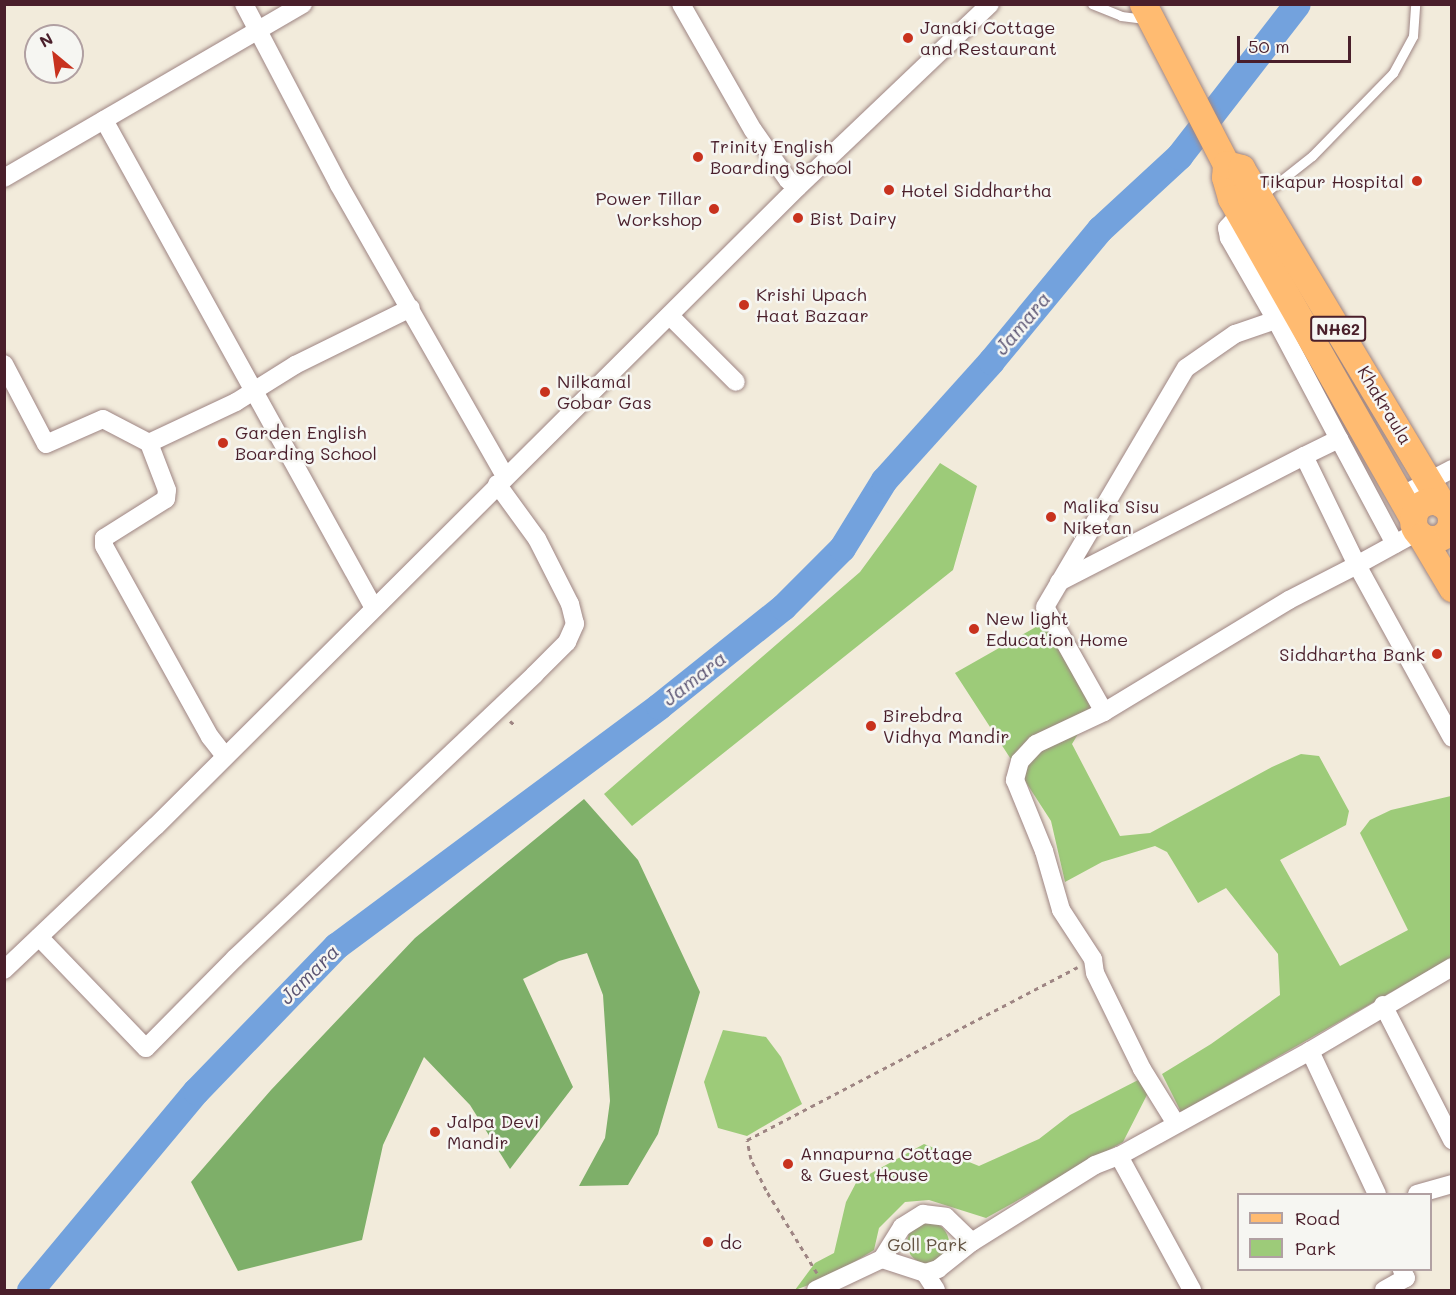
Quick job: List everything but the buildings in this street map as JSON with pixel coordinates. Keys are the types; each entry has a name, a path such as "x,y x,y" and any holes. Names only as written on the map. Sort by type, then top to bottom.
{"main road":[{"name":"Khakraula","path":"1146,12 1223,158 1225,177 1250,206 1447,504"},
{"name":"Khakraula","path":"1250,206 1409,526"},
{"path":"1409,526 1440,537 1447,504"},
{"name":"NH62","path":"1409,526 1452,588"}],"street":[{"path":"39,937 146,1048 235,958 534,675 567,642 575,624 570,604 537,538 501,480 411,308 339,185 244,4"},
{"path":"4,178 258,28 303,4"},
{"path":"681,4 753,130 788,180 798,187"},
{"path":"965,4 973,21"},
{"path":"4,970 225,756 798,187 990,4"},
{"path":"104,120 374,608"},
{"path":"1250,206 1227,228 1229,238 1276,320 1339,439 1409,526"},
{"path":"149,443 253,393 295,365 411,308"},
{"path":"670,316 736,382"},
{"path":"1104,712 1046,607 1186,368 1235,334 1276,320"},
{"path":"4,364 46,444 103,419 149,443 167,490 166,499 104,538 104,546 210,737 225,756"},
{"path":"1059,582 1339,439"},
{"path":"1304,456 1357,565 1452,738"},
{"path":"1175,1122 1142,1069 1095,973 1093,959 1061,910 1044,851 1016,780 1020,761 1036,744 1104,712 1289,600 1357,565 1409,526 1447,504"},
{"path":"925,1274 938,1269 972,1242 1095,1165 1119,1156 1175,1122 1310,1051 1383,1005 1452,967"},
{"path":"1383,1005 1452,1140"},
{"path":"1310,1051 1377,1193"},
{"path":"1119,1156 1192,1290"},
{"path":"1420,1193 1452,1184"},
{"path":"820,1288 882,1259 902,1227 923,1214 946,1217 972,1242"},
{"path":"882,1259 925,1274 936,1290"},
{"path":"1384,1290 1406,1278 1403,1271"}],"lane":[{"path":"1092,4 1121,16 1146,12"},
{"path":"1250,206 1312,156 1393,73 1413,36 1415,4"}],"path":[{"path":"820,1288 766,1190 751,1159 747,1140 1093,959"}],"green space":[{"path":"940,463 977,486 953,570 632,826 604,794 860,572"},
{"path":"1043,623 1093,709 1072,744 1120,836 1150,833 1272,767 1301,754 1319,756 1349,811 1346,825 1280,860 1340,966 1408,930 1360,833 1370,820 1391,810 1451,796 1451,958 1181,1112 1162,1074 1211,1044 1280,995 1278,954 1226,888 1198,903 1167,852 1155,846 1102,862 1065,882 1051,821 955,673"},
{"path":"584,799 638,860 700,992 658,1134 628,1185 579,1186 605,1138 610,1101 603,995 587,953 559,961 523,979 573,1087 510,1169 470,1105 424,1057 383,1145 362,1240 238,1271 191,1182 271,1090 415,938"},
{"path":"723,1030 766,1037 781,1057 802,1104 747,1136 718,1128 704,1082"},
{"path":"1142,1078 1150,1089 1123,1142 986,1218 929,1200 905,1202 879,1228 874,1250 828,1278 795,1290 815,1263 834,1253 846,1202 857,1181 924,1144 979,1166 1039,1139 1070,1115"},
{"name":"Goll Park","path":"928,1222 943,1228 949,1243 943,1258 928,1264 913,1258 907,1243 913,1228"}],"waterway":[{"name":"Jamara","path":"30,1290 196,1091 336,946 659,706 783,607 842,548 884,480 991,361 1100,229 1179,156 1297,4"}],"place":[{"name":"Janaki Cottage and Restaurant","path":"908,38"},
{"name":"Trinity English Boarding School","path":"698,157"},
{"name":"Tikapur Hospital","path":"1417,181"},
{"name":"Hotel Siddhartha","path":"889,190"},
{"name":"Power Tillar Workshop","path":"714,209"},
{"name":"Bist Dairy","path":"798,218"},
{"name":"Krishi Upach Haat Bazaar","path":"744,305"},
{"name":"Nilkamal Gobar Gas","path":"545,392"},
{"name":"Garden English Boarding School","path":"223,443"},
{"name":"Malika Sisu Niketan","path":"1051,517"},
{"name":"New light Education Home","path":"974,629"},
{"name":"Siddhartha Bank","path":"1437,654"},
{"name":"Birebdra Vidhya Mandir","path":"871,726"},
{"name":"Jalpa Devi Mandir","path":"435,1132"},
{"name":"Annapurna Cottage & Guest House","path":"788,1164"},
{"name":"dc","path":"708,1242"}]}
